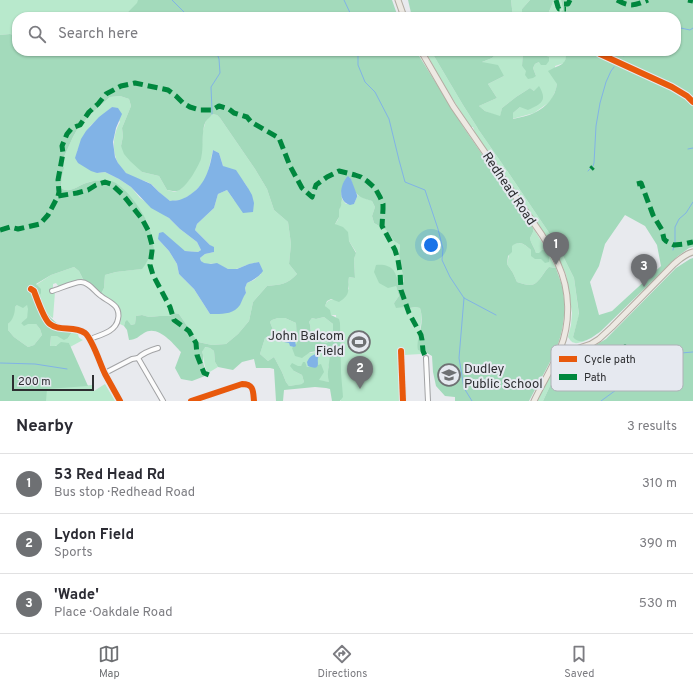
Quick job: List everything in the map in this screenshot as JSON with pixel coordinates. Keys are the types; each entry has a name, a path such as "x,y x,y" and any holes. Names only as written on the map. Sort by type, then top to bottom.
{"main road":[{"path":"398,0 402,12"},
{"name":"Redhead Road","path":"424,56 453,106 542,235 555,257 567,295 568,307 567,321 561,345"},
{"path":"588,345 599,340 674,264 681,258 693,252"},
{"name":"Redhead Road","path":"534,401 551,366"}],"street":[{"path":"52,291 77,282 85,282 116,308 118,317 116,325 110,331 90,339"},
{"path":"31,289 34,292 46,320 50,324 56,327 75,328 84,333 90,339 105,373 120,401"},
{"path":"105,373 158,348"},
{"path":"401,351 403,401"},
{"path":"138,358 163,401"},
{"path":"426,358 428,401"},
{"path":"191,401 242,384 247,384 252,388 254,401"}],"green space":[{"path":"0,0 138,0 138,3 128,12 12,12 12,35 0,35"},
{"path":"138,0 392,0 396,12 128,12"},
{"path":"408,0 511,0 512,12 411,12"},
{"path":"511,0 530,0 522,9 522,12 512,12"},
{"path":"530,0 553,0 549,12 522,12 522,9"},
{"path":"553,0 561,0 563,11 549,12"},
{"path":"561,0 693,0 693,247 689,248 678,256 601,331 591,338 583,341 576,340 573,337 579,314 574,278 558,246 478,129 434,56 494,56 482,62 498,65 504,76 488,84 497,98 479,106 485,111 500,116 502,108 516,97 530,88 534,91 539,86 543,95 543,99 540,104 528,110 520,107 513,113 513,119 534,113 543,108 550,101 557,84 548,71 562,64 566,56 681,56 681,12 561,12 563,10","holes":["625,215 645,226 657,245 661,266 612,311 599,315 590,282 599,266 605,244"]},
{"path":"0,35 12,35 12,56 419,56 464,128 533,228 530,238 536,253 545,250 549,257 549,262 545,263 541,259 535,259 531,256 531,250 524,245 517,243 512,246 512,252 508,256 507,264 517,282 527,285 536,283 549,267 556,268 563,291 564,318 561,335 558,345 551,345 551,359 529,401 455,401 455,397 445,396 436,386 432,356 418,350 418,341 422,322 420,308 410,308 407,304 404,307 396,308 394,303 399,296 396,286 388,288 379,283 374,272 376,265 386,265 394,271 401,283 404,282 399,255 400,245 394,241 386,230 374,223 372,216 375,207 372,201 360,197 356,193 349,177 341,193 342,199 339,217 335,224 343,227 348,232 349,241 356,253 354,259 355,278 349,277 346,297 339,302 331,299 327,301 325,306 330,310 331,315 339,319 340,323 343,397 340,401 332,401 330,389 315,387 284,390 283,401 276,401 274,369 256,368 254,359 242,362 233,370 218,367 215,362 214,351 205,347 202,352 205,376 192,381 181,379 175,368 181,352 174,344 164,336 154,331 149,331 136,339 129,340 127,330 124,326 125,322 127,320 131,325 135,324 136,316 142,315 149,317 170,316 174,313 179,314 198,342 212,345 226,344 238,334 249,321 253,302 267,286 284,283 297,274 289,264 291,244 288,222 274,210 267,189 255,169 217,115 212,114 204,125 201,159 191,177 180,189 176,191 167,190 159,176 142,172 124,154 121,146 123,136 122,128 131,106 129,99 120,96 110,97 78,128 73,137 63,159 64,168 61,188 64,190 70,190 86,183 100,180 111,181 119,185 137,205 144,217 150,228 154,249 142,269 116,272 105,275 104,288 101,294 84,281 79,271 74,267 51,275 36,284 41,289 40,295 47,313 60,325 72,332 68,338 64,340 57,336 51,336 50,346 56,346 61,342 69,343 88,386 47,389 46,401 0,401","holes":["17,305 23,308 27,305 27,318 21,323 24,326 28,324 36,324 42,335 34,345 28,347 14,337 8,330 8,324 14,314 15,307","324,317 333,324 333,335 327,343 313,337 309,322 312,318 316,319","278,318 285,318 296,323 297,343 292,348 295,356 302,358 310,352 315,351 330,353 328,371 329,382 319,380 324,372 321,364 307,367 305,362 303,362 301,366 292,363 290,366 294,371 302,375 304,382 302,384 289,386 274,357 268,361 260,354 265,338 272,335 273,330 270,322"]},
{"path":"428,56 434,56 478,129 558,246 574,278 579,315 573,337 585,341 575,343 568,337 572,313 566,274 555,251 441,80"},
{"path":"494,56 523,56 522,66 536,76 533,68 535,64 542,59 543,56 566,56 564,63 555,66 557,84 551,101 534,113 512,119 513,113 534,91 530,88 516,97 502,108 500,117 485,111 479,106 497,98 488,84 504,76 482,62"},
{"path":"523,56 549,57 549,61 546,65 541,65 539,62 535,64 533,68 536,76 533,78 528,79 525,75 526,71 522,66"},
{"path":"120,96 129,99 131,106 122,128 123,136 121,146 142,172 159,176 167,190 175,192 181,189 189,180 201,158 203,131 206,120 212,114 217,115 255,169 267,189 274,210 288,222 291,244 289,264 297,274 284,283 267,286 253,302 249,321 238,334 226,344 212,345 198,342 179,314 174,313 170,316 136,316 135,324 131,325 125,322 124,326 120,324 120,313 116,306 101,294 104,288 105,275 141,269 150,234 147,221 103,180 88,182 70,190 64,190 61,188 64,168 63,159 73,137 78,128 110,97","holes":["112,107 120,122 114,142 117,162 126,173 151,184 170,201 182,200 193,193 202,184 207,176 213,150 219,153 223,166 244,182 248,188 234,200 227,190 218,194 214,208 197,224 195,230 210,245 214,252 205,254 200,258 203,263 218,264 226,268 237,269 259,262 261,274 254,280 247,283 245,288 246,293 240,304 210,314 194,289 179,274 177,264 169,251 158,239 185,251 198,252 201,250 197,242 169,218 140,198 131,187 105,172 97,173 77,151 90,126"]},
{"path":"357,195 372,201 375,207 372,216 374,223 386,230 394,241 400,245 399,255 404,282 401,283 397,279 394,271 399,296 394,303 407,304 410,308 420,308 421,311 421,354 404,355 407,401 341,401 336,315 331,315 325,306 328,301 335,300 349,289 349,277 355,278 354,259 356,252 335,224 338,219 342,199 346,204 354,204"},
{"path":"533,228 556,268 549,267 536,283 528,285 517,282 507,264 511,246 514,244 519,243 526,246 531,250 531,256 539,253 536,253 530,238"},
{"path":"693,258 693,401 543,401 551,384 551,391 683,391 683,345 596,345 606,339 676,268"},
{"path":"74,267 79,271 84,281 59,287 56,283 53,284 53,288 50,290 51,294 55,292 53,318 48,314 43,306 36,285 51,275"},
{"path":"19,304 27,304 29,309 27,319 21,323 36,324 42,335 34,345 28,347 14,337 8,330 8,324 15,306"},
{"path":"324,317 333,324 333,335 327,343 319,341 313,337 309,322 312,318 316,319"},
{"path":"278,318 285,318 296,323 297,343 309,353 323,351 330,353 328,368 329,382 319,381 315,366 307,367 303,363 294,371 302,375 304,382 303,384 289,386 274,357 268,361 260,354 265,338 272,335 273,330 270,322"},
{"path":"72,332 78,332 79,337 83,340 70,347 69,343 50,347 51,336 68,338"},
{"path":"204,347 210,348 214,351 215,362 218,367 208,373 205,368 202,352"},
{"path":"551,372 551,384 543,401 535,401"},
{"path":"105,384 115,401 44,401 43,388 93,385 94,391"}],"water":[{"path":"112,107 118,108 122,114 116,128 113,142 115,157 118,163 126,173 151,184 170,201 185,198 196,190 204,180 209,169 213,150 219,153 223,166 236,170 248,188 254,203 253,212 243,213 227,190 218,194 214,208 197,224 195,230 214,247 214,252 205,254 200,258 204,263 217,263 228,269 237,269 259,262 263,271 258,277 247,283 245,288 246,293 240,305 234,311 210,314 194,289 179,274 177,264 169,251 158,239 159,233 163,232 185,251 198,252 201,250 197,242 169,218 151,208 131,187 105,172 97,173 91,171 78,163 75,158 81,139 86,131 99,117"},
{"path":"348,176 351,179 357,195 354,204 350,205 343,200 341,192 343,183"},
{"path":"291,333 294,336 296,346 294,347 290,346 289,343 284,342 283,339"},
{"path":"319,353 320,355 318,358 317,367 314,368 308,366 307,362 309,358"}],"waterway":[{"path":"172,0 184,12"},
{"path":"344,0 350,12"},
{"path":"681,28 690,30 693,28"},
{"path":"212,114 211,87 220,73 218,56"},
{"path":"358,56 358,65 365,82 375,92 389,119 405,182 425,190 443,249 442,260 450,277 464,298 496,315"},
{"path":"588,171 594,163 596,126 600,103 606,82 614,67"},
{"path":"688,149 693,148"},
{"path":"673,250 675,243 675,227 679,219 686,213 693,202"},
{"path":"464,298 459,358 464,388 472,401"},
{"path":"683,353 693,352"},
{"path":"0,363 35,364 67,369"},
{"path":"601,401 615,391"}],"marked path":[{"path":"556,0 559,9 566,9"},
{"path":"564,4 568,4 570,0"},
{"path":"617,0 629,5 639,4 648,0"},
{"path":"688,0 693,1"},
{"path":"58,196 58,180 63,153 62,146 67,134 72,128 80,125 89,112 106,94 121,86 135,83 168,90 183,103 200,110 212,110 219,106 229,109 234,113 247,117 251,122 279,138 290,166 302,188 312,197 316,185 339,171 361,177 375,188 383,204 382,226 395,250 398,260 401,290 409,313 421,335 423,351 426,358"},
{"path":"0,230 10,227 18,229 40,224 48,215 58,196 88,190 105,182 111,184 123,195 142,219 148,230 152,245 150,265 153,275 170,307 174,320 189,331 196,343 197,355 204,373 209,375"},
{"path":"637,184 641,183 653,215 662,230 664,239 674,245 693,242"}],"cycle path":[{"path":"604,56 672,87 687,96 693,102"},
{"path":"31,289 34,291 43,314 50,324 58,328 76,329 88,336 94,346 105,374 120,401"},
{"path":"401,351 403,401"},
{"path":"191,401 242,384 246,384 251,387 254,401"}],"place":[{"name":"53 Red Head Rd","path":"556,265"},
{"name":"'Wade'","path":"644,287"},
{"name":"John Balcom Field","path":"359,342"},
{"name":"Dudley Public School","path":"449,375"},
{"name":"Lydon Field","path":"360,389"}]}
